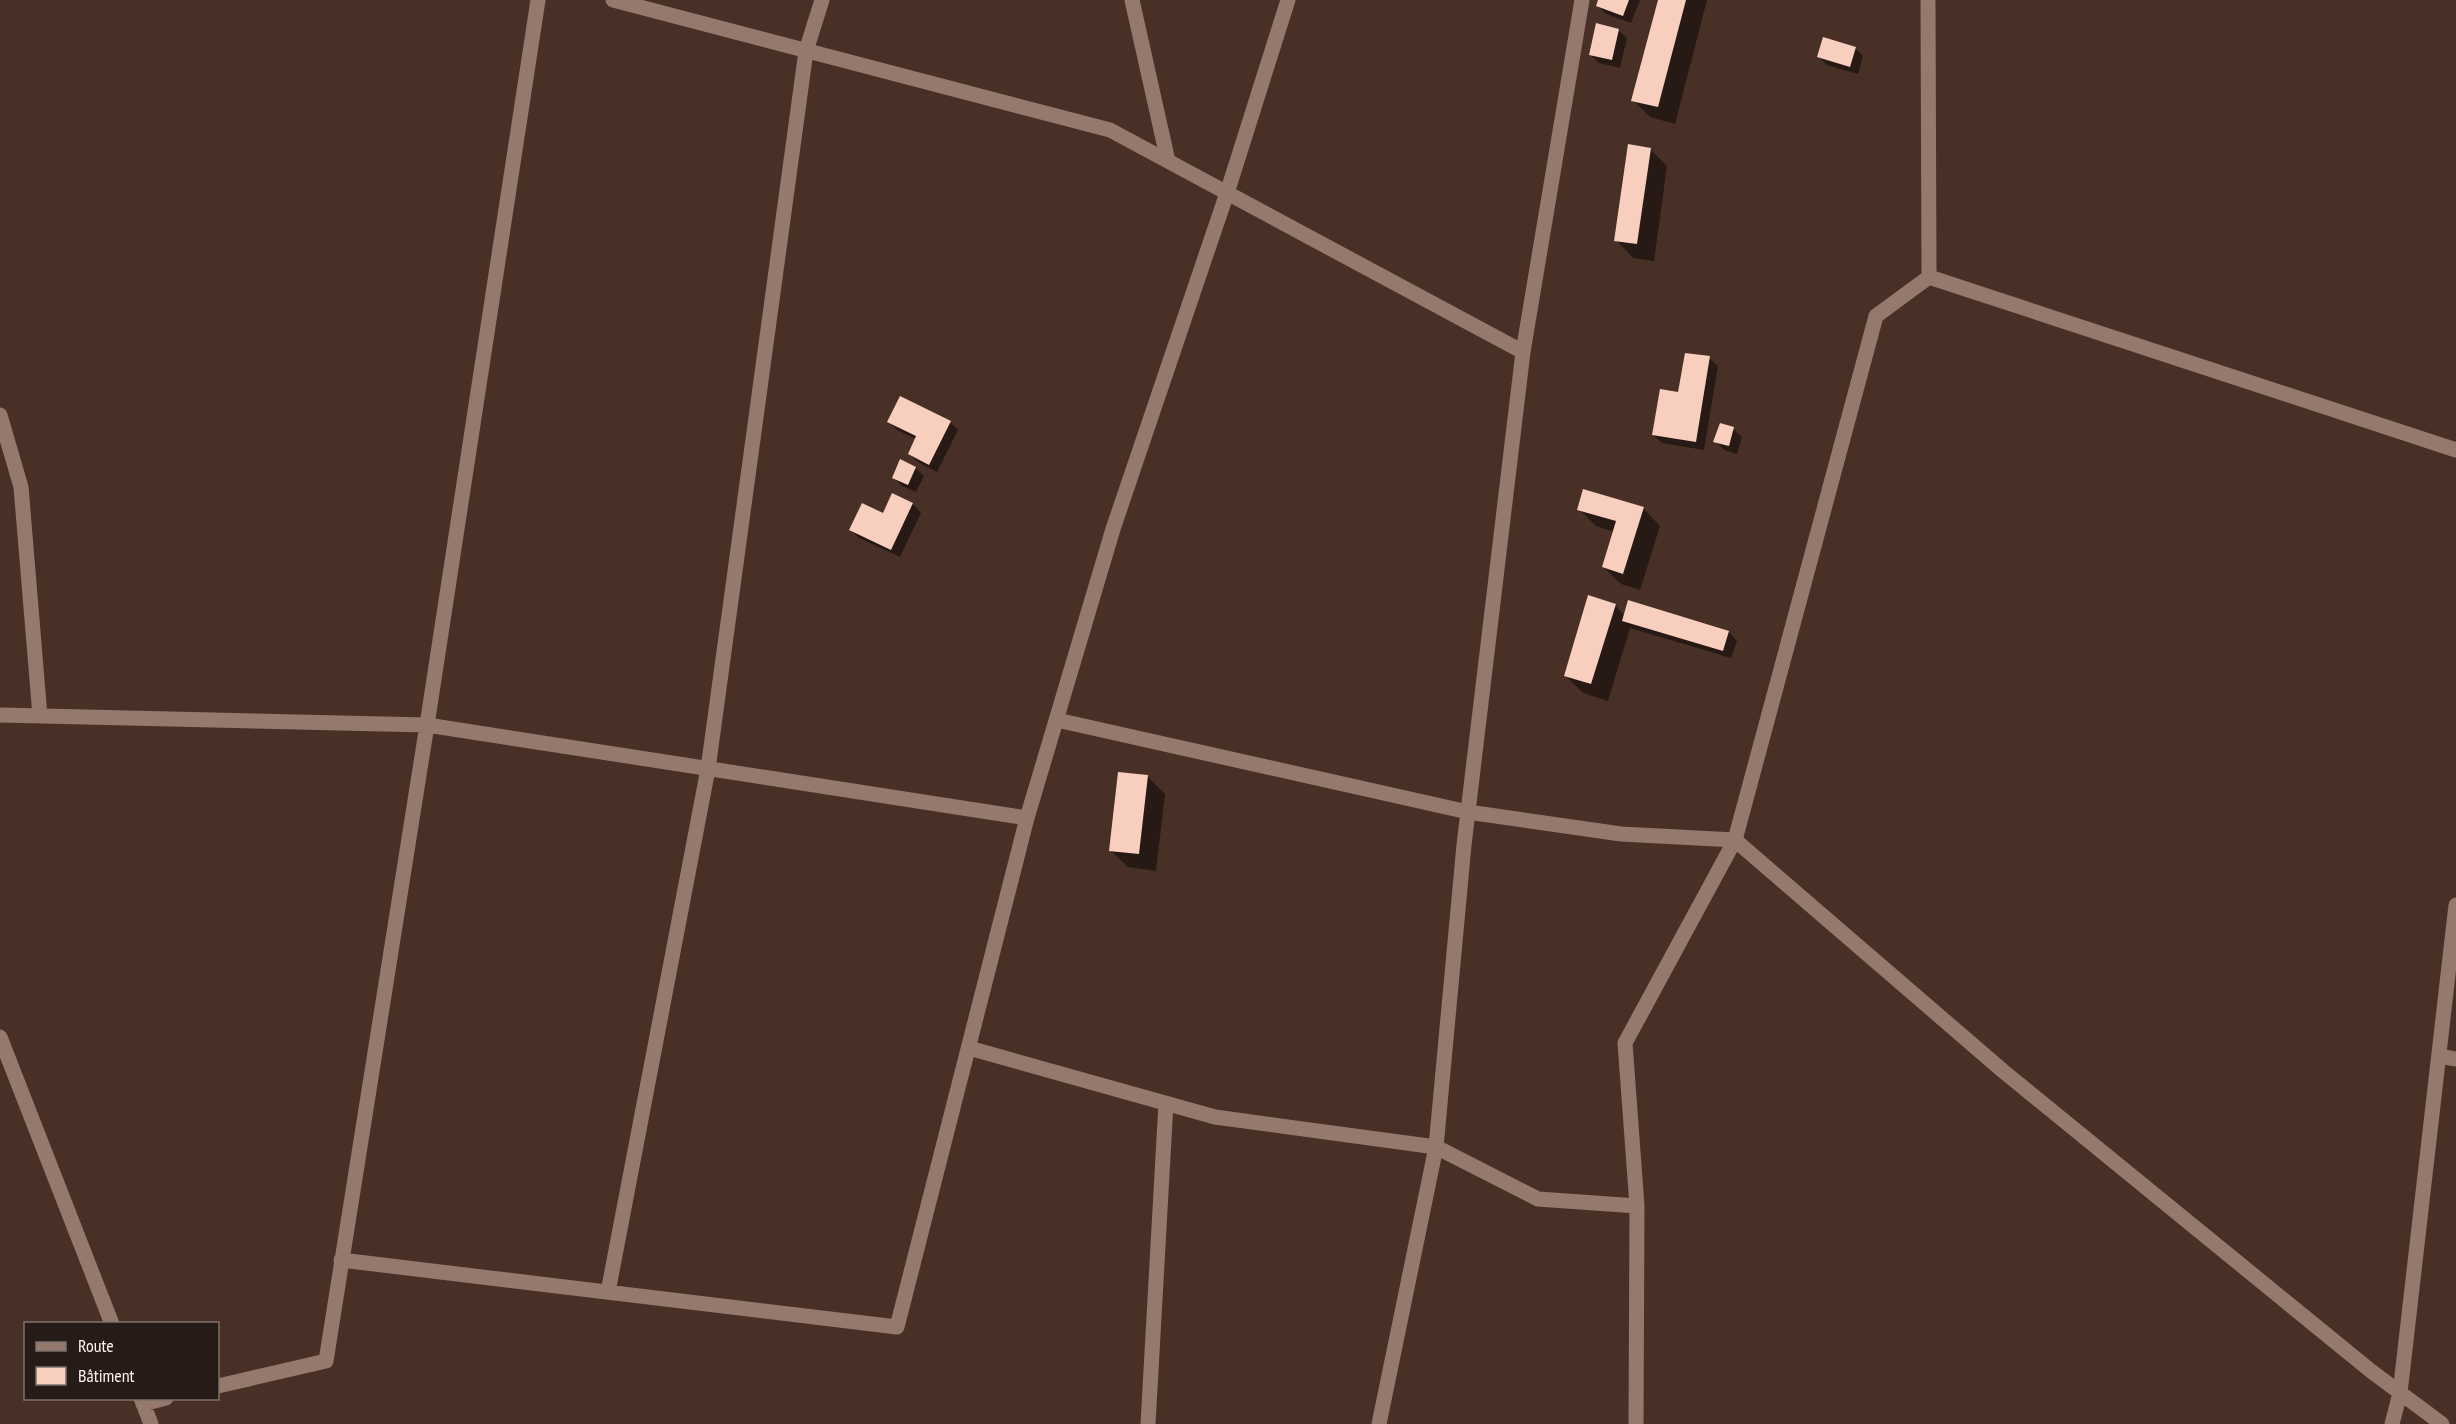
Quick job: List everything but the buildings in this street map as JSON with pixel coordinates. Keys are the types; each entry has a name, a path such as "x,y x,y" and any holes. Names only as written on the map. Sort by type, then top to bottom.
{"street":[{"path":"219,1386 326,1361 427,725 538,0"},
{"path":"613,0 1110,130 1523,352"},
{"path":"608,1292 708,769 806,51 822,0"},
{"path":"1132,0 1168,161"},
{"path":"341,1260 897,1328 1027,818 1113,529 1227,193 1288,0"},
{"path":"1379,1424 1436,1147 1468,812 1523,352 1582,0"},
{"path":"1928,0 1929,277"},
{"path":"1929,277 2456,450"},
{"path":"1636,1424 1637,1206 1625,1044 1734,840 1876,316 1929,277"},
{"path":"0,415 21,487 40,716"},
{"path":"0,714 427,725 1027,818"},
{"path":"1057,720 1468,812 1621,834 1734,840 2003,1071 2400,1393 2442,1424"},
{"path":"2392,1424 2400,1393 2456,905"},
{"path":"0,1037 112,1322"},
{"path":"969,1048 1215,1117 1436,1147 1538,1199 1637,1206"},
{"path":"2439,1056 2456,1059"},
{"path":"1148,1424 1166,1103"},
{"path":"142,1401 151,1424"}]}
